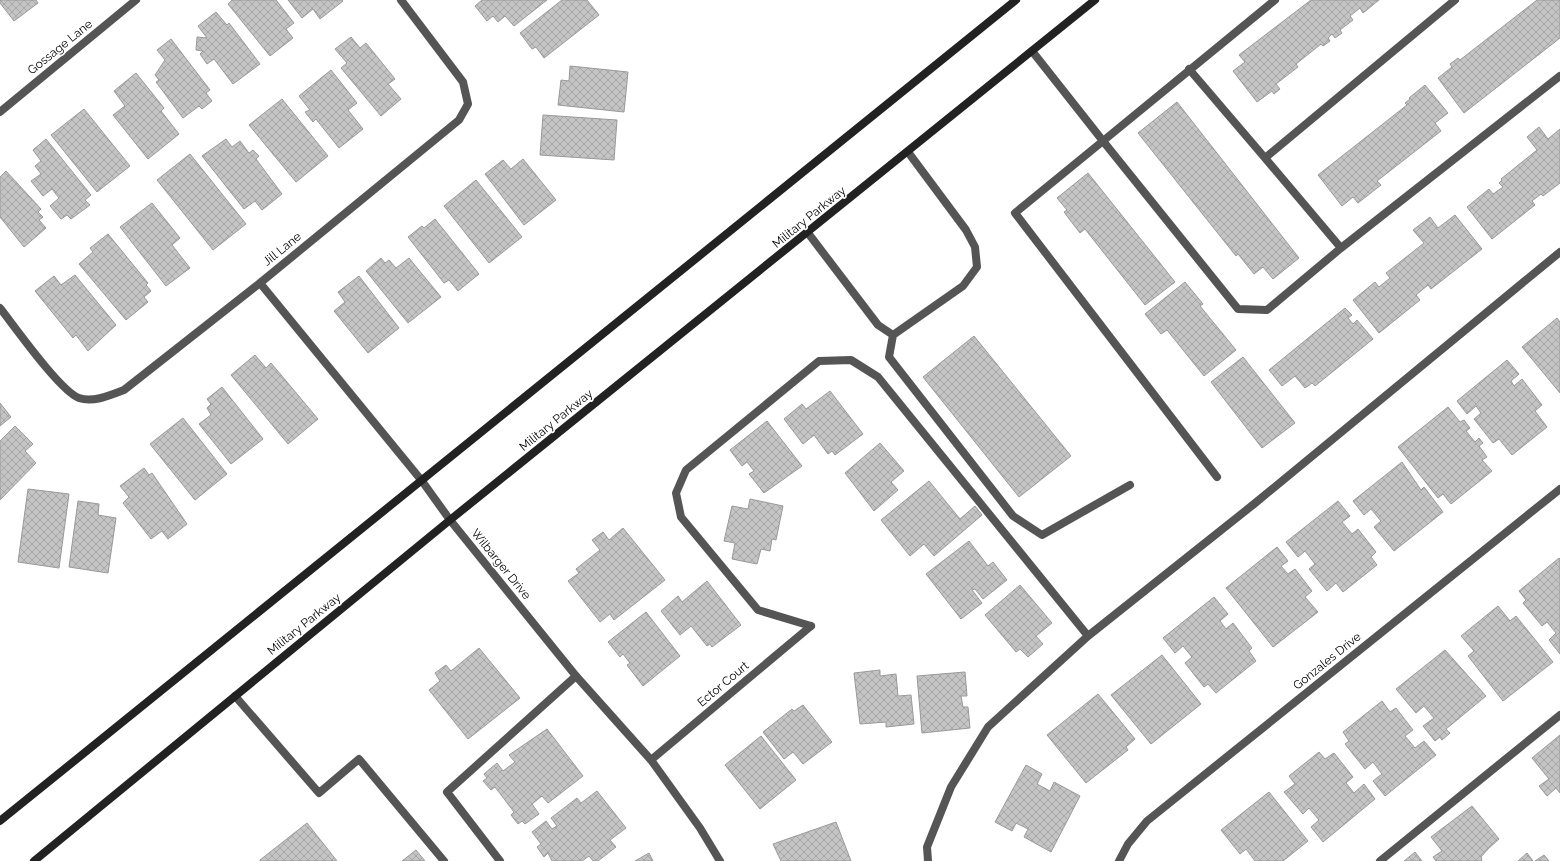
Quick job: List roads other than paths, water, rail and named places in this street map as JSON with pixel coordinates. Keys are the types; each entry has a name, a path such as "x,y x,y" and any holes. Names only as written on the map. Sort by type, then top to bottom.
{"main road":[{"path":"0,821 1016,0"},
{"name":"Military Parkway","path":"34,861 450,520 808,233 1095,0"}],"street":[{"name":"Gossage Lane","path":"0,112 136,0"},
{"name":"Jill Lane","path":"0,308 62,385 79,398 100,398 124,390 260,282 459,120 468,104 463,82 401,0"},
{"path":"1217,477 1015,213 1189,68 1275,0"},
{"path":"1265,158 1455,0"},
{"path":"1032,51 1238,309 1267,310 1341,248 1560,76"},
{"path":"1189,68 1341,248"},
{"path":"908,152 966,230 975,247 977,267 963,286 893,335 889,357 1013,516 1042,535 1130,485"},
{"path":"808,233 878,325 893,335"},
{"path":"928,861 927,847 951,787 988,727 1088,636 1254,504 1560,252"},
{"name":"Wilbarger Drive","path":"260,282 422,481 450,520 576,676 651,760 700,828 720,861"},
{"name":"Ector Court","path":"651,760 811,626 758,610 681,517 676,493 686,470 819,362 851,360 878,377 1088,636"},
{"name":"Gonzales Drive","path":"1119,861 1128,844 1147,821 1560,488"},
{"path":"500,861 447,792 576,676"},
{"path":"235,696 319,793 359,759 444,861"},
{"path":"1380,861 1560,715"}]}
